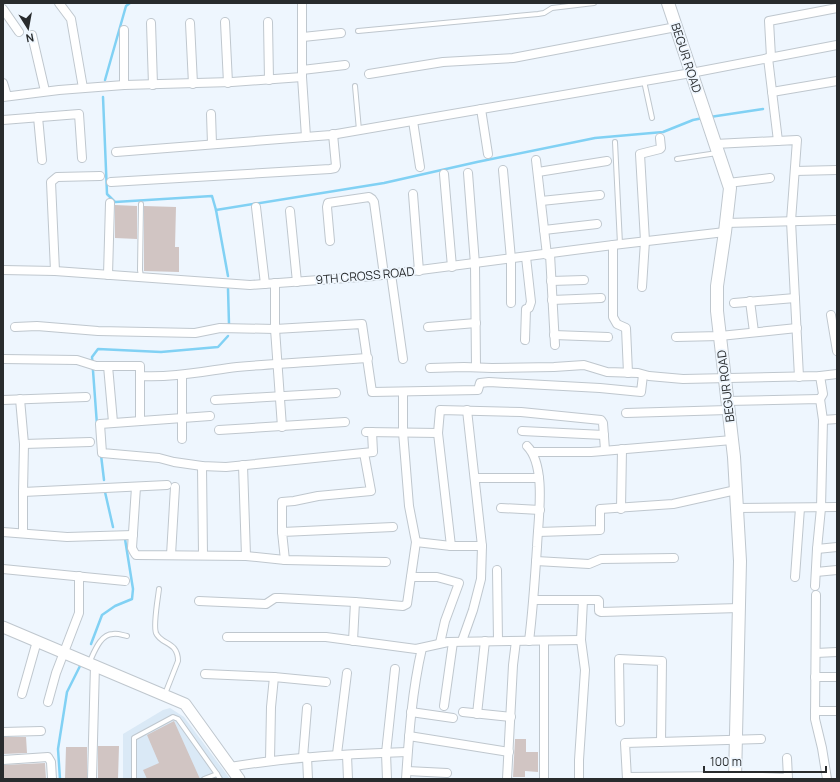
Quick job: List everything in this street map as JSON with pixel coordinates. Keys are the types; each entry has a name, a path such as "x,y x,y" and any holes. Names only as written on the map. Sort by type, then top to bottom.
{"main road":[{"name":"BEGUR ROAD","path":"668,3 730,188 726,228 716,286 724,378 732,440 740,561 735,778"}],"street":[{"path":"59,3 71,19 83,88"},
{"path":"302,3 302,74 306,137"},
{"path":"778,141 772,92 769,21 837,8"},
{"path":"3,9 19,32"},
{"path":"225,22 228,82"},
{"path":"268,22 270,80"},
{"path":"151,23 153,84"},
{"path":"190,23 193,84"},
{"path":"369,74 443,62 513,58 676,28"},
{"path":"124,30 124,85"},
{"path":"303,37 341,33"},
{"path":"32,35 45,91"},
{"path":"116,152 333,134 691,73 837,45"},
{"path":"3,84 5,96 45,91 124,85 193,84 270,80 345,65"},
{"path":"772,92 837,81"},
{"path":"481,109 488,154"},
{"path":"3,120 79,114 82,158"},
{"path":"211,114 212,144"},
{"path":"38,117 42,160"},
{"path":"413,121 420,166"},
{"path":"111,182 238,176 335,168 333,134"},
{"path":"642,287 645,241 640,154 660,150 660,138"},
{"path":"716,148 797,140 791,221 800,377"},
{"path":"536,160 551,281 554,345"},
{"path":"538,172 607,161"},
{"path":"503,170 510,259 511,303"},
{"path":"795,171 837,170"},
{"path":"468,173 475,264 476,368"},
{"path":"444,174 452,267"},
{"path":"54,271 51,182 57,178 100,176"},
{"path":"728,183 770,178"},
{"path":"413,194 419,271"},
{"path":"541,201 600,195"},
{"path":"330,241 327,207 328,203 369,197 372,199 374,202 403,359"},
{"path":"108,275 110,203"},
{"path":"256,207 265,284"},
{"path":"290,211 297,282"},
{"name":"9TH CROSS ROAD","path":"3,270 54,271 250,285 387,275 617,245 726,228 791,221 837,220"},
{"path":"544,230 597,224"},
{"path":"617,245 613,317 617,324 626,328 628,373"},
{"path":"525,340 526,309 529,308 531,302 526,257"},
{"path":"551,281 584,280"},
{"path":"275,283 275,329 281,396 282,427"},
{"path":"552,300 601,298"},
{"path":"734,303 795,298"},
{"path":"750,302 754,332"},
{"path":"830,315 837,351"},
{"path":"428,327 476,323"},
{"path":"15,326 37,326 98,332 195,333 220,328 275,329 362,324 372,392 478,390 480,384 489,382 600,388 641,392 643,375"},
{"path":"676,337 720,336 797,328"},
{"path":"554,336 608,336"},
{"path":"140,376 182,375 237,367 368,358"},
{"path":"3,360 77,360 96,366 140,366 140,421"},
{"path":"430,368 554,367 584,365 607,372 683,379 800,377 837,374"},
{"path":"108,366 113,422"},
{"path":"182,375 182,439"},
{"path":"815,586 817,549 822,508 823,420 820,399 823,394 820,376"},
{"path":"199,601 266,604 275,598 280,598 406,606 416,542 409,506 403,432 403,392"},
{"path":"215,400 336,393"},
{"path":"3,400 86,397"},
{"path":"20,399 24,444 23,533"},
{"path":"626,413 820,399"},
{"path":"451,546 438,433 440,410 522,412 597,419 601,420 603,423 605,450"},
{"path":"462,641 473,610 481,579 482,546 467,410"},
{"path":"210,416 100,424 102,454 159,458 202,466 226,467 372,452 369,432 438,433"},
{"path":"823,420 837,419"},
{"path":"219,430 346,422"},
{"path":"522,431 604,435"},
{"path":"529,641 534,600 540,510 539,478 530,449 605,450 732,440"},
{"path":"24,444 90,442"},
{"path":"621,509 622,449"},
{"path":"285,560 282,532 282,502 318,496 371,491 364,453"},
{"path":"243,465 246,556"},
{"path":"202,466 203,555"},
{"path":"475,478 539,478"},
{"path":"23,492 167,485"},
{"path":"136,486 132,548 136,555 246,556 285,560 386,562"},
{"path":"171,555 175,487"},
{"path":"538,532 600,530 600,509 621,509 673,504 736,490"},
{"path":"737,508 837,507"},
{"path":"501,508 540,510"},
{"path":"795,577 800,508"},
{"path":"282,532 393,527"},
{"path":"3,532 67,537 133,535"},
{"path":"416,542 451,546 482,546"},
{"path":"817,549 837,548"},
{"path":"536,561 589,564 600,559 674,558"},
{"path":"3,569 125,581"},
{"path":"497,570 498,641"},
{"path":"816,572 837,570"},
{"path":"48,702 56,673 79,613 79,576"},
{"path":"411,577 437,577 459,583 445,621 440,644"},
{"path":"816,595 815,719 827,779"},
{"path":"534,600 598,600 599,611 601,612 739,608"},
{"path":"579,779 585,670 581,640 583,600"},
{"path":"353,641 355,602"},
{"path":"3,627 185,704 239,779"},
{"path":"227,637 326,637 416,649 462,641 581,640"},
{"path":"22,694 37,641"},
{"path":"477,714 485,641"},
{"path":"507,779 513,666 516,641"},
{"path":"544,641 544,779"},
{"path":"444,706 453,642"},
{"path":"422,648 416,675 411,712 406,775 447,773"},
{"path":"816,653 837,652"},
{"path":"620,722 619,659 662,661 661,742"},
{"path":"92,664 92,779"},
{"path":"387,779 386,753 395,669"},
{"path":"337,754 347,672"},
{"path":"205,674 274,677 326,682"},
{"path":"270,760 271,707 274,677"},
{"path":"815,677 837,677"},
{"path":"307,708 305,757 308,779"},
{"path":"815,711 837,711"},
{"path":"411,712 453,718"},
{"path":"463,712 511,717"},
{"path":"3,732 41,731"},
{"path":"409,736 509,752"},
{"path":"761,739 625,743 627,778 788,778 787,758"},
{"path":"230,767 270,760 337,754 347,755 407,752"},
{"path":"347,755 348,779"},
{"path":"3,760 48,757 50,759 52,779"}],"lane":[{"path":"358,31 538,14 544,13 552,8 594,3"},
{"path":"644,81 652,118"},
{"path":"354,86 359,130"},
{"path":"615,142 617,245"},
{"path":"677,159 716,148"},
{"path":"141,204 141,277"},
{"path":"159,589 155,630 159,638 169,643 178,655 178,661 165,695"},
{"path":"92,664 99,642 106,636 113,633 126,636"},
{"path":"134,779 134,738 173,717 178,719 220,779"},
{"path":"204,779 217,774"}],"shaded area":[{"path":"170,708 184,717 230,779 123,779 123,734 163,710"}],"building":[{"path":"115,205 137,206 137,239 115,238"},
{"path":"144,206 176,207 175,247 179,247 179,272 144,271"},
{"path":"174,721 200,779 147,779 143,770 159,763 147,735"},
{"path":"3,737 26,737 27,753 3,754"},
{"path":"515,739 526,739 526,752 538,752 538,772 525,771 525,777 513,777"},
{"path":"98,746 119,746 118,779 98,779"},
{"path":"66,747 87,747 87,779 65,779"},
{"path":"45,763 46,779 3,779 3,765"}],"waterway":[{"path":"105,80 126,6 130,3"},
{"path":"103,97 107,194 115,202 212,196 228,276"},
{"path":"710,117 763,109"},
{"path":"216,210 384,183 595,138 663,132 693,120 703,118"},
{"path":"228,289 229,324"},
{"path":"97,425 92,357 98,349 161,352 218,347 228,336"},
{"path":"101,455 104,480"},
{"path":"105,492 113,527"},
{"path":"91,644 102,615 115,606 132,599 133,589 125,539"},
{"path":"60,779 58,749 67,692 81,664"}]}
